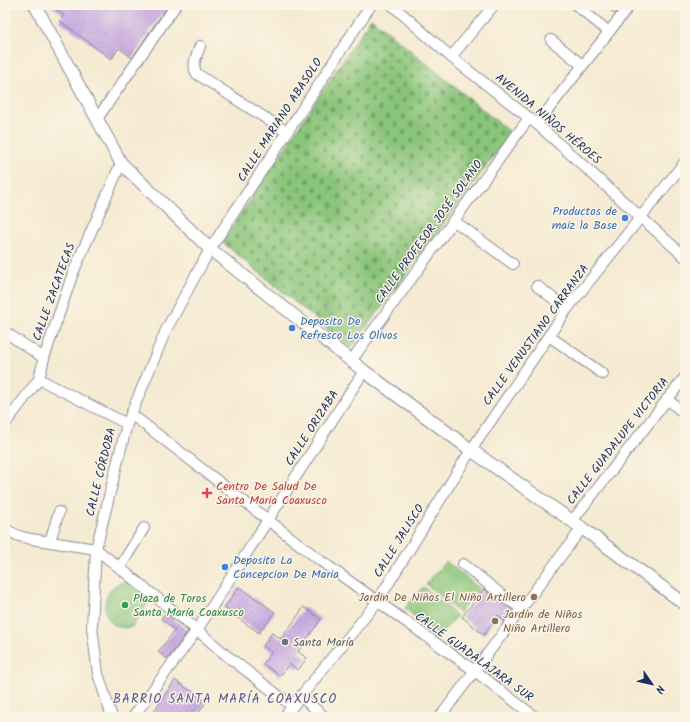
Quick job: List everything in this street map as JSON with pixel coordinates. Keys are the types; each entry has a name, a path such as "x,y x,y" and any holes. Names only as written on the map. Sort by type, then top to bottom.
{"street":[{"path":"35,5 121,163 210,249 364,371 685,604"},
{"path":"97,119 176,5"},
{"name":"CALLE MARIANO ABASOLO","path":"210,249 371,5"},
{"name":"AVENIDA NIÑOS HÉROES","path":"392,5 451,57 533,121 641,216 685,257"},
{"path":"451,57 494,5"},
{"path":"576,5 608,32"},
{"name":"CALLE PROFESOR JOSÉ SOLANO","path":"351,361 453,220 630,5"},
{"path":"551,40 582,65"},
{"path":"200,46 194,63 197,74 287,132"},
{"name":"CALLE VENUSTIANO CARRANZA","path":"471,450 567,309 685,162"},
{"name":"CALLE ZACATECAS","path":"5,424 39,379 44,358 73,273 121,163"},
{"path":"453,220 513,264"},
{"name":"CALLE CÓRDOBA","path":"112,717 98,674 92,627 96,549 127,424 166,330 210,249"},
{"path":"537,286 567,309"},
{"path":"5,332 44,358"},
{"path":"549,336 603,374"},
{"name":"CALLE ORIZABA","path":"133,717 197,630 364,371"},
{"name":"CALLE GUADALUPE VICTORIA","path":"572,521 685,377"},
{"path":"39,379 127,424"},
{"path":"667,399 685,414"},
{"name":"CALLE GUADALAJARA SUR","path":"131,414 376,602 475,671 535,717"},
{"name":"CALLE JALISCO","path":"284,717 376,602 471,450"},
{"path":"50,541 59,512"},
{"path":"120,567 144,528"},
{"path":"440,717 521,607 582,528"},
{"path":"5,529 19,536 96,549 120,567 226,655 292,706"},
{"path":"463,564 508,600 521,607"},
{"path":"301,697 325,717"}],"green space":[{"path":"371,18 511,133 351,348 222,242"},
{"path":"446,561 480,589 459,613 426,584"},
{"name":"Plaza de Toros Santa María Coaxusco","path":"123,582 132,583 139,587 149,602 132,627 122,627 114,624 108,618 105,610 105,602 108,593 114,587"},
{"path":"423,587 457,616 438,637 405,608"}],"building":[{"path":"49,5 168,5 132,58 119,48 111,59 60,21 64,15"},
{"path":"604,5 622,5 615,14"},
{"path":"239,587 275,612 259,633 224,608"},
{"path":"484,589 512,610 504,621 498,615 484,635 462,617"},
{"name":"Santa María","path":"304,607 321,619 298,652 307,658 298,670 289,664 280,676 263,664 272,652 263,646 272,633 281,639"},
{"path":"166,613 188,631 168,659 158,652 175,630 161,619"},
{"path":"175,680 206,702 196,717 150,717"}],"place":[{"name":"Productos de maiz la Base","path":"625,218"},
{"name":"Deposito De Refresco Los Olivos","path":"292,328"},
{"name":"Centro De Salud De Santa Maria Coaxusco","path":"207,493"},
{"name":"Deposito La Concepcion De Maria","path":"225,567"},
{"name":"Jardin De Niños El Niño Artillero","path":"534,597"},
{"name":"Plaza de Toros Santa María Coaxusco","path":"125,605"},
{"name":"Jardín de Niños Niño Artillero","path":"495,621"},
{"name":"Santa María","path":"285,642"}],"district":[{"name":"BARRIO SANTA MARÍA COAXUSCO","path":"225,699"}]}
